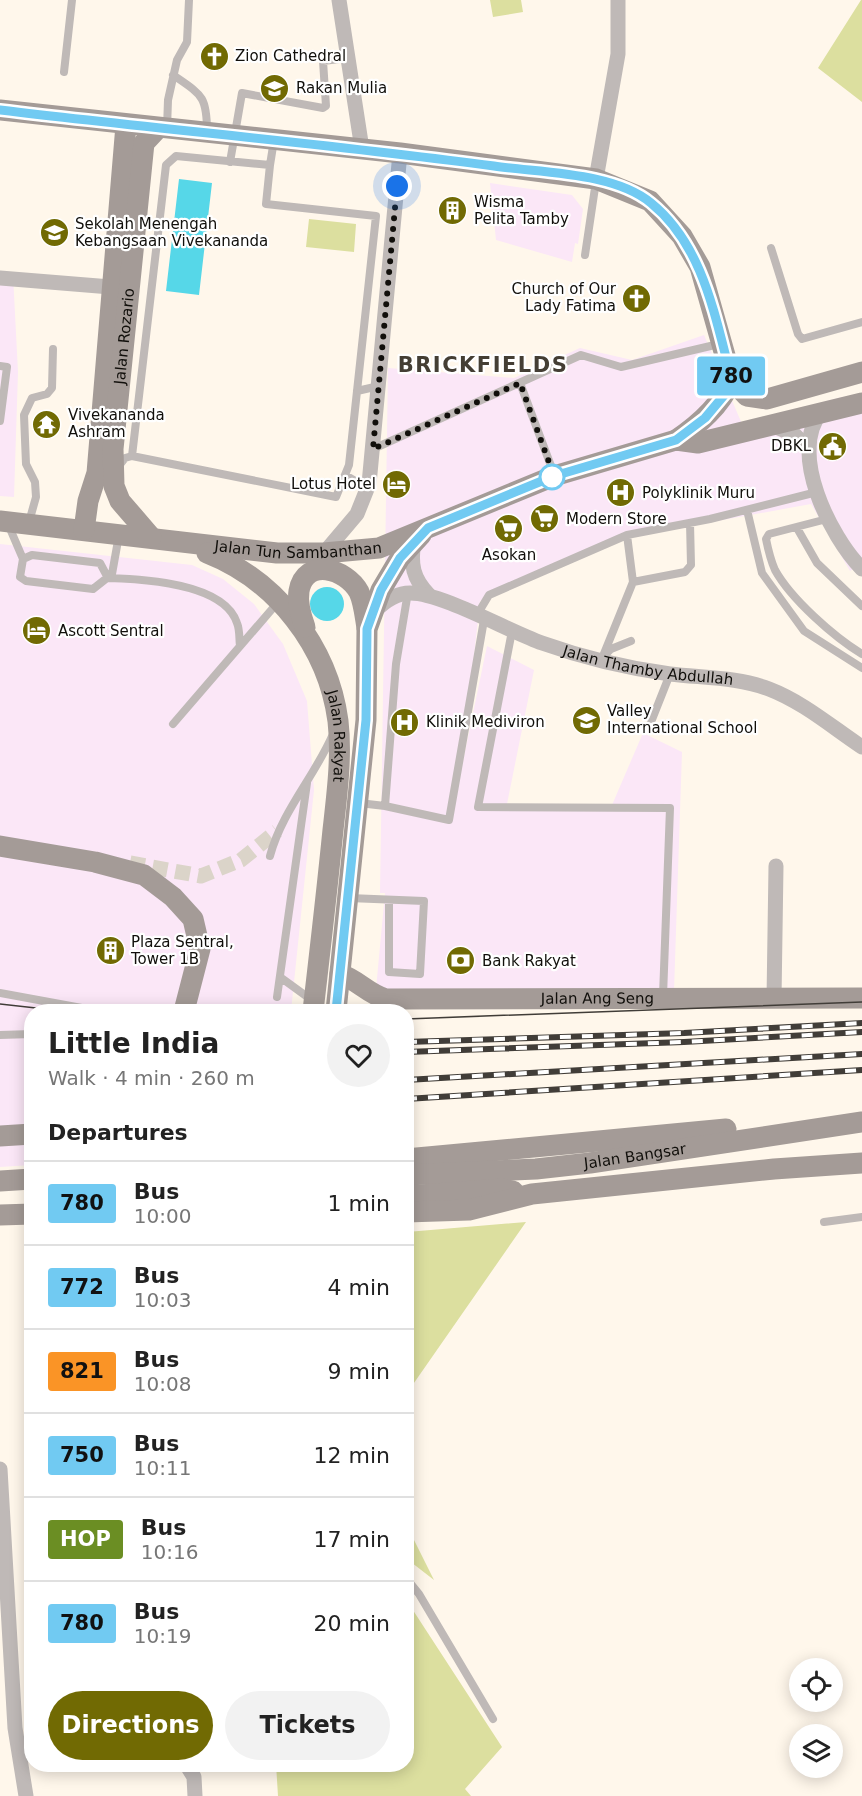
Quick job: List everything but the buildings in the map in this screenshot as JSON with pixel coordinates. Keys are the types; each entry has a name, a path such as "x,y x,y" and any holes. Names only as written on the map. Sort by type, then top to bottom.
{"main road":[{"path":"0,110 400,153 596,180 650,201 682,236 700,267 732,380 747,396 767,399 857,377"},
{"name":"Jalan Rozario","path":"126,125 123,288 113,449 124,463 114,486 120,501 162,538"},
{"name":"Jalan Rozario","path":"84,530 88,501 97,473 123,288 145,260 144,143 162,129"},
{"path":"676,440 705,418 726,393 732,380"},
{"name":"Jalan Tun Sambanthan","path":"12,522 162,538 233,549 324,554 389,545 421,535 554,476 676,440 698,443 862,403"},
{"name":"Jalan Rakyat","path":"337,1004 366,720 370,620 386,582 421,535"},
{"name":"Jalan Rakyat","path":"162,538 229,561 260,581 279,600 310,641 330,685 338,721 338,781 313,1004"},
{"path":"310,641 300,612 299,589 310,574 318,570 338,571 354,584 370,620"},
{"path":"330,685 349,688 358,684 366,675"},
{"path":"0,846 95,862 144,875 173,897 193,919 200,949 182,1004"},
{"name":"Jalan Ang Seng","path":"340,974 356,980 375,996 386,999 663,1001 862,999"},
{"name":"Jalan Bangsar","path":"414,1175 536,1169 590,1163 862,1122"},
{"path":"414,1158 757,1126 797,1124 825,1128"},
{"path":"0,1136 24,1134"},
{"name":"Jalan Bangsar","path":"414,1212 469,1210 532,1194 774,1169 862,1163"},
{"path":"0,1181 24,1180"},
{"path":"414,1195 502,1189 532,1194"},
{"path":"0,1194 24,1192"},
{"path":"0,1215 24,1214"}],"street":[{"path":"339,0 363,149"},
{"path":"596,180 618,54 618,0"},
{"path":"324,554 357,514 368,489 400,153"},
{"path":"0,278 123,288"},
{"path":"821,412 810,428 809,449 818,492 826,519 838,542 862,569"},
{"path":"770,424 795,435 809,449"},
{"path":"421,535 412,570 420,586 429,595"},
{"path":"370,620 387,600 408,592"},
{"name":"Jalan Thamby Abdullah","path":"408,592 429,595 533,640 582,658 670,674 745,682 768,688 790,698 862,747"},
{"path":"774,999 776,866"},
{"path":"0,1469 15,1728 26,1796"},
{"path":"191,1772 194,1777 195,1796"}],"lane":[{"path":"64,72 72,0"},
{"path":"162,129 173,75 187,42 189,0"},
{"path":"231,162 242,93 323,108 326,106 323,61 349,58"},
{"path":"173,75 200,93 207,108 207,133"},
{"path":"270,165 176,156 166,165 145,260 124,463 336,497 350,465 376,216 266,204 274,140"},
{"path":"585,255 596,180"},
{"path":"771,248 798,334 802,339 862,322"},
{"path":"371,261 390,263"},
{"path":"373,449 581,355 621,367 722,343"},
{"path":"53,349 52,388 47,394 32,398 24,415 26,464 35,482 36,497 12,522 23,559 20,578 26,581 93,589 112,574 119,533"},
{"path":"0,366 7,367 0,421"},
{"path":"520,383 554,476"},
{"path":"357,392 379,386"},
{"path":"345,475 368,489"},
{"path":"357,803 385,806 449,820 480,618 489,595 627,535 690,523 818,492"},
{"path":"747,510 762,573 804,631 862,668"},
{"path":"826,519 766,536 775,570 810,611 862,654"},
{"path":"633,582 685,572 688,569 691,565 690,523"},
{"path":"797,528 817,563 862,606"},
{"path":"600,661 633,582 627,535"},
{"path":"23,559 32,555 100,563 108,578"},
{"path":"108,578 195,589 219,600 237,622 240,646"},
{"path":"385,806 396,664 408,592"},
{"path":"173,723 279,600"},
{"path":"512,631 478,807 670,808 663,1001"},
{"path":"600,661 611,649 631,641"},
{"path":"651,722 670,674"},
{"path":"270,856 276,831 307,783 338,721"},
{"path":"277,997 307,783"},
{"path":"348,898 424,901 423,971 391,973 388,969 389,900"},
{"path":"280,977 311,1004"},
{"path":"0,993 60,1004"},
{"path":"0,1035 24,1034"},
{"path":"824,1222 862,1216"},
{"path":"414,1588 493,1719"}],"shaded area":[{"path":"490,183 572,195 583,209 578,244 575,243 572,262 496,240"},
{"path":"0,275 13,275 18,372 14,497 0,496"},
{"path":"704,335 742,424 842,397 862,412 862,563 850,571 811,504 629,537 480,601 462,766 487,646 534,670 507,804 612,805 643,733 682,752 674,991 376,989 385,893 380,893 388,368 514,378 580,348 632,360"},
{"path":"0,544 192,565 223,579 254,604 283,644 307,701 314,790 292,1004 24,1004 24,1165 0,1167"}],"green space":[{"path":"490,0 521,0 523,12 493,17"},
{"path":"862,0 862,102 818,68"},
{"path":"309,219 356,224 354,252 306,247"},
{"path":"526,1222 414,1383 414,1231"},
{"path":"414,1540 434,1580 414,1564"},
{"path":"414,1612 502,1747 465,1789 471,1796 278,1796 276,1772 414,1772"}],"water":[{"path":"179,179 212,183 199,295 166,291"},
{"path":"327,587 339,592 344,604 339,616 327,621 315,616 310,604 315,592"}],"tunnel":[{"path":"130,863 201,876 241,860 277,831"}],"tram line":[{"path":"414,1019 862,1002"},
{"path":"0,1004 24,1007"}],"railway":[{"path":"414,1042 684,1033 862,1023"},
{"path":"414,1052 684,1042 862,1032"},
{"path":"414,1080 862,1054"},
{"path":"414,1098 862,1070"}],"bus line":[{"name":"780","path":"0,110 381,151 596,180 618,186 650,201 682,236 700,267 732,380 726,393 705,418 676,440 554,476 428,528 400,558 381,590 367,629 366,720 337,1004"}],"place":[{"name":"Zion Cathedral","path":"214,56"},
{"name":"Rakan Mulia","path":"275,88"},
{"name":"Wisma Pelita Tamby","path":"453,211"},
{"name":"Sekolah Menengah Kebangsaan Vivekananda","path":"54,233"},
{"name":"Church of Our Lady Fatima","path":"637,298"},
{"name":"Vivekananda Ashram","path":"47,424"},
{"name":"DBKL","path":"832,446"},
{"name":"Lotus Hotel","path":"397,484"},
{"name":"Polyklinik Muru","path":"621,493"},
{"name":"Modern Store","path":"545,519"},
{"name":"Asokan","path":"509,528"},
{"name":"Ascott Sentral","path":"37,631"},
{"name":"Valley International School","path":"586,720"},
{"name":"Klinik Mediviron","path":"405,722"},
{"name":"Plaza Sentral, Tower 1B","path":"110,951"},
{"name":"Bank Rakyat","path":"461,961"}],"district":[{"name":"BRICKFIELDS","path":"483,365"}],"route":[{"path":"397,186 373,449 520,383 554,476 552,477"}]}
